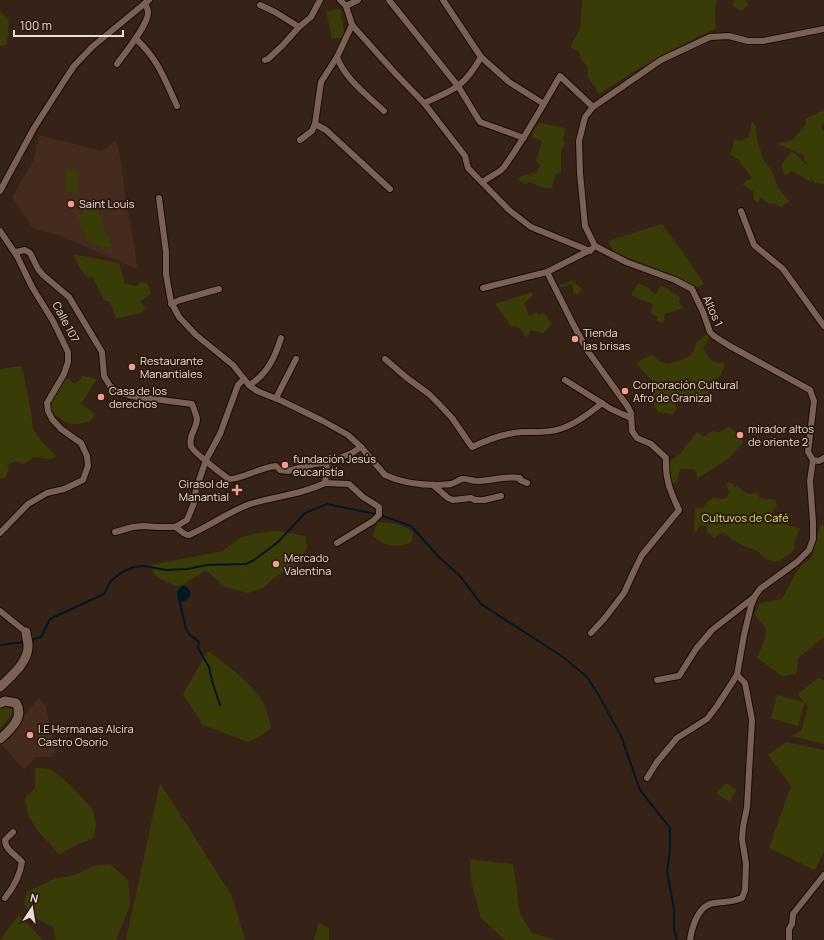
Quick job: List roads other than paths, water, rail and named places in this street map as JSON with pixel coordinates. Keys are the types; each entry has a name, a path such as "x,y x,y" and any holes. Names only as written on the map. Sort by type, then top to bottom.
{"street":[{"path":"265,60 282,46 298,27 311,17 320,0"},
{"path":"340,0 346,6 352,25 424,103 465,156 468,168 509,210 531,227 590,251"},
{"path":"346,6 358,0"},
{"path":"389,0 458,86 480,122 524,138"},
{"path":"443,0 481,57 509,82 544,104"},
{"path":"117,64 136,39 148,13 147,2"},
{"path":"0,191 30,134 74,66 92,47 147,2"},
{"path":"260,5 275,12 298,27"},
{"path":"300,140 312,131 315,124 321,82 337,57 352,25"},
{"path":"483,288 547,272 590,251 595,246 585,226 580,173 579,141 585,117 593,108 662,60 710,37 729,36 748,41 763,42 824,29"},
{"path":"136,39 146,48 155,60 177,106"},
{"path":"337,57 341,67 357,86 384,111"},
{"path":"424,103 443,95 466,80 474,70 481,57"},
{"path":"482,182 504,167 524,138 560,76 593,108"},
{"path":"315,124 326,130 390,189"},
{"path":"159,198 166,252 166,274 171,304 179,317 190,330 233,365 249,385 257,391 276,398 341,430 361,447 385,475 411,484 450,484 460,479 481,481 509,477 520,478 520,480 527,483"},
{"path":"741,211 754,245 783,268 824,326"},
{"name":"Calle 107","path":"0,231 57,328 68,352 68,362 64,374 47,403 48,411 52,419 61,429 81,443 87,456 88,466 83,480 64,489 47,493 28,504 0,533"},
{"name":"Altos 1","path":"595,246 626,262 675,280 692,288 710,332 714,336 728,346 810,390 814,401 808,452 813,460 810,481 813,539 809,550 798,562 760,590 755,596 712,630 696,649 679,676 658,680"},
{"path":"16,256 16,252 21,250 25,250 30,253 43,275 69,297 102,352 104,376 110,386 119,392 131,396 192,404 197,421 191,436 191,447 197,454 225,476 233,479 271,466 276,466 280,470 288,471 327,462 352,453 361,447"},
{"path":"547,272 572,324 587,350 628,407 631,413 632,431 637,438 652,444 666,458 665,473 671,494 679,510 642,555 624,593 604,619 590,633"},
{"path":"171,304 219,289"},
{"path":"249,385 267,370 272,362 281,338"},
{"path":"276,398 296,359"},
{"path":"385,359 429,394 439,404 456,423 472,447 495,438 521,432 559,430 586,416 602,403"},
{"path":"175,527 185,522 189,516 206,460 220,434 238,385 244,379"},
{"path":"565,380 611,409 631,418"},
{"path":"813,460 819,461 824,458"},
{"path":"325,482 327,462"},
{"path":"115,532 143,526 175,527 179,528 189,536 234,511 251,504 303,492 325,482 349,484 363,497 379,508 380,515 373,521 337,543"},
{"path":"433,485 448,498 453,500 471,498 475,500 484,500 501,496"},
{"path":"647,778 657,762 677,738 707,719 737,675 746,623 750,606 755,596"},
{"path":"0,611 26,632 28,646 27,655 20,667 0,687"},
{"path":"690,940 693,926 705,908 710,904 733,902 742,898 745,890 746,864 742,839 746,807 752,720 745,684 737,675"},
{"path":"0,703 6,701 16,703 19,708 19,715 9,732 0,738"},
{"path":"5,898 14,883 21,868 22,862 8,849 5,844 5,840 13,832"},
{"path":"789,940 789,929 792,924 793,914 824,875"}],"water":[{"path":"183,585 187,587 190,595 187,599 180,603 178,602 177,591"}],"waterway":[{"path":"31,640 41,637 50,619 104,594 111,581 122,572 134,567 144,566 166,570 187,569 207,565 246,564 254,560 278,542 305,513 327,504 380,515 411,526 438,556 461,577 481,604 563,657 587,677 598,694 621,736 640,790 670,828 670,850 667,872 674,909 674,929 677,940"},
{"path":"180,603 186,629 189,634 199,642 198,648 209,667 220,705"},
{"path":"0,645 25,642"}],"place":[{"name":"Saint Louis","path":"71,204"},
{"name":"Tienda las brisas","path":"575,339"},
{"name":"Restaurante Manantiales","path":"132,367"},
{"name":"Corporación Cultural Afro de Granizal","path":"625,391"},
{"name":"Casa de los derechos","path":"101,397"},
{"name":"mirador altos de oriente 2","path":"740,435"},
{"name":"fundación Jesús eucaristía","path":"285,465"},
{"name":"Girasol de Manantial","path":"237,490"},
{"name":"Mercado Valentina","path":"276,564"},
{"name":"I.E Hermanas Alcira Castro Osorio","path":"30,735"}],"park label":[{"name":"Cultuvos de Café","path":"745,518"}]}
